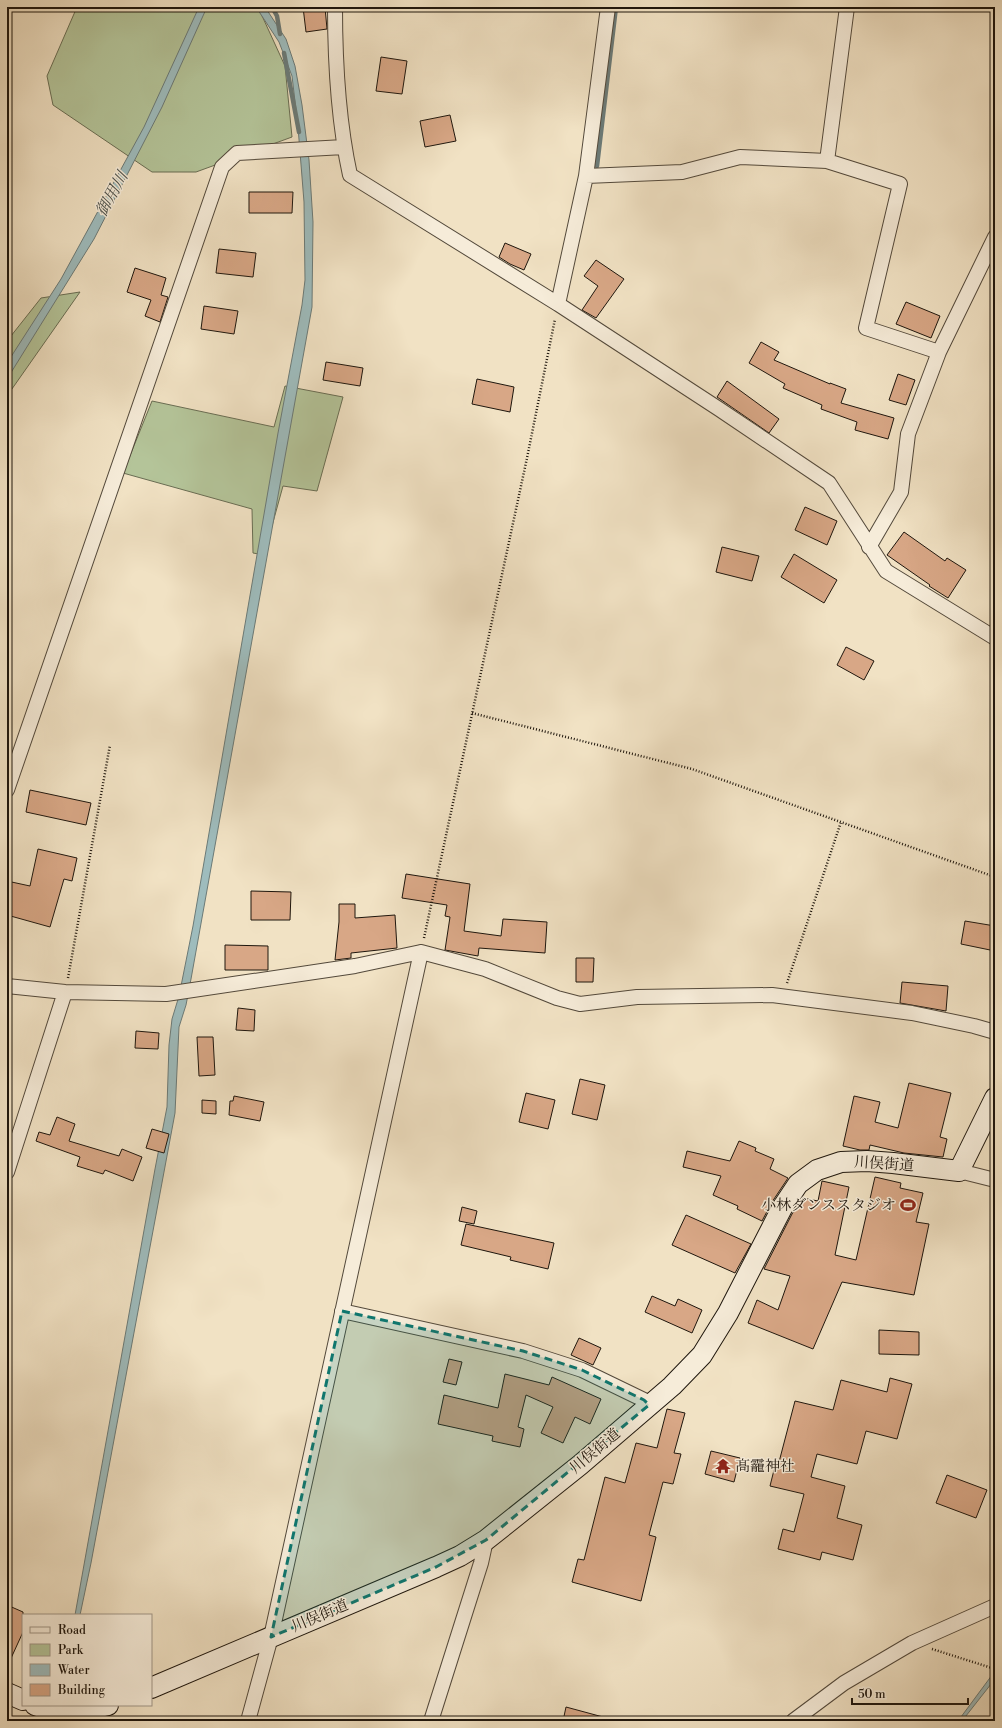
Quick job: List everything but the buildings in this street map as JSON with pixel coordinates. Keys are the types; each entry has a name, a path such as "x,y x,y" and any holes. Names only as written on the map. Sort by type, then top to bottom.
{"main road":[{"path":"959,1171 995,1098"},
{"name":"川俣街道","path":"152,1688 436,1567 460,1556 486,1540 580,1465 672,1386 702,1355 715,1335 782,1208 798,1184 817,1170 841,1162 867,1161 959,1171"},
{"path":"7,1694 22,1700"},
{"path":"41,1712 77,1713 104,1706"}],"street":[{"path":"335,7 335,51 344,147 350,175 558,304 719,409 828,483 886,571 995,638"},
{"path":"558,304 586,176 608,7"},
{"path":"827,161 847,7"},
{"path":"7,790 222,167 237,153 344,147"},
{"path":"586,176 682,172 740,157 827,161 900,184 866,328 939,352"},
{"path":"869,547 901,492 908,434 939,352 995,237"},
{"path":"248,1721 272,1637 421,952"},
{"path":"7,986 65,992 166,994 355,966 421,952 485,969 557,998 580,1004 637,997 772,995 912,1013 995,1032"},
{"path":"7,1172 65,992"},
{"name":"川俣街道","path":"959,1171 995,1180"},
{"path":"342,1311 524,1351 582,1370 644,1400 649,1405"},
{"path":"432,1721 481,1563 486,1540"},
{"path":"793,1721 844,1683 912,1643 995,1606"}],"path":[{"path":"421,952 527,458 558,304"},
{"path":"472,713 692,769 995,877"},
{"path":"65,992 110,745"},
{"path":"782,996 842,822"},
{"path":"912,1643 995,1669"}],"highlighted area":[{"path":"342,1311 523,1351 582,1370 644,1400 649,1405 486,1540 436,1567 271,1637"}],"green space":[{"path":"77,7 258,7 285,66 292,137 196,172 152,172 53,105 47,76"},
{"path":"80,292 7,396 7,341 41,298"},
{"path":"285,386 343,397 317,491 283,486 264,555 253,553 252,509 123,473 152,401 274,427"}],"water":[{"name":"御用川","path":"199,7 207,7 162,107 94,239 7,379 7,363 61,279 144,127"},
{"path":"256,7 265,7 286,39 295,66 309,160 313,222 312,307 191,979 186,1005 179,1027 175,1113 91,1563 80,1614 75,1614 167,1107 169,1045 172,1019 179,996 193,926 278,433 302,305 305,280 304,202 298,127 292,76 279,42"},
{"path":"995,1671 995,1679 962,1721 958,1721"}],"waterway":[{"path":"272,7 277,16 280,34"},
{"path":"597,166 616,7"},
{"path":"284,53 299,132"}],"place":[{"name":"小林ダンススタジオ","path":"908,1205"},
{"name":"髙靇神社","path":"723,1466"}]}
